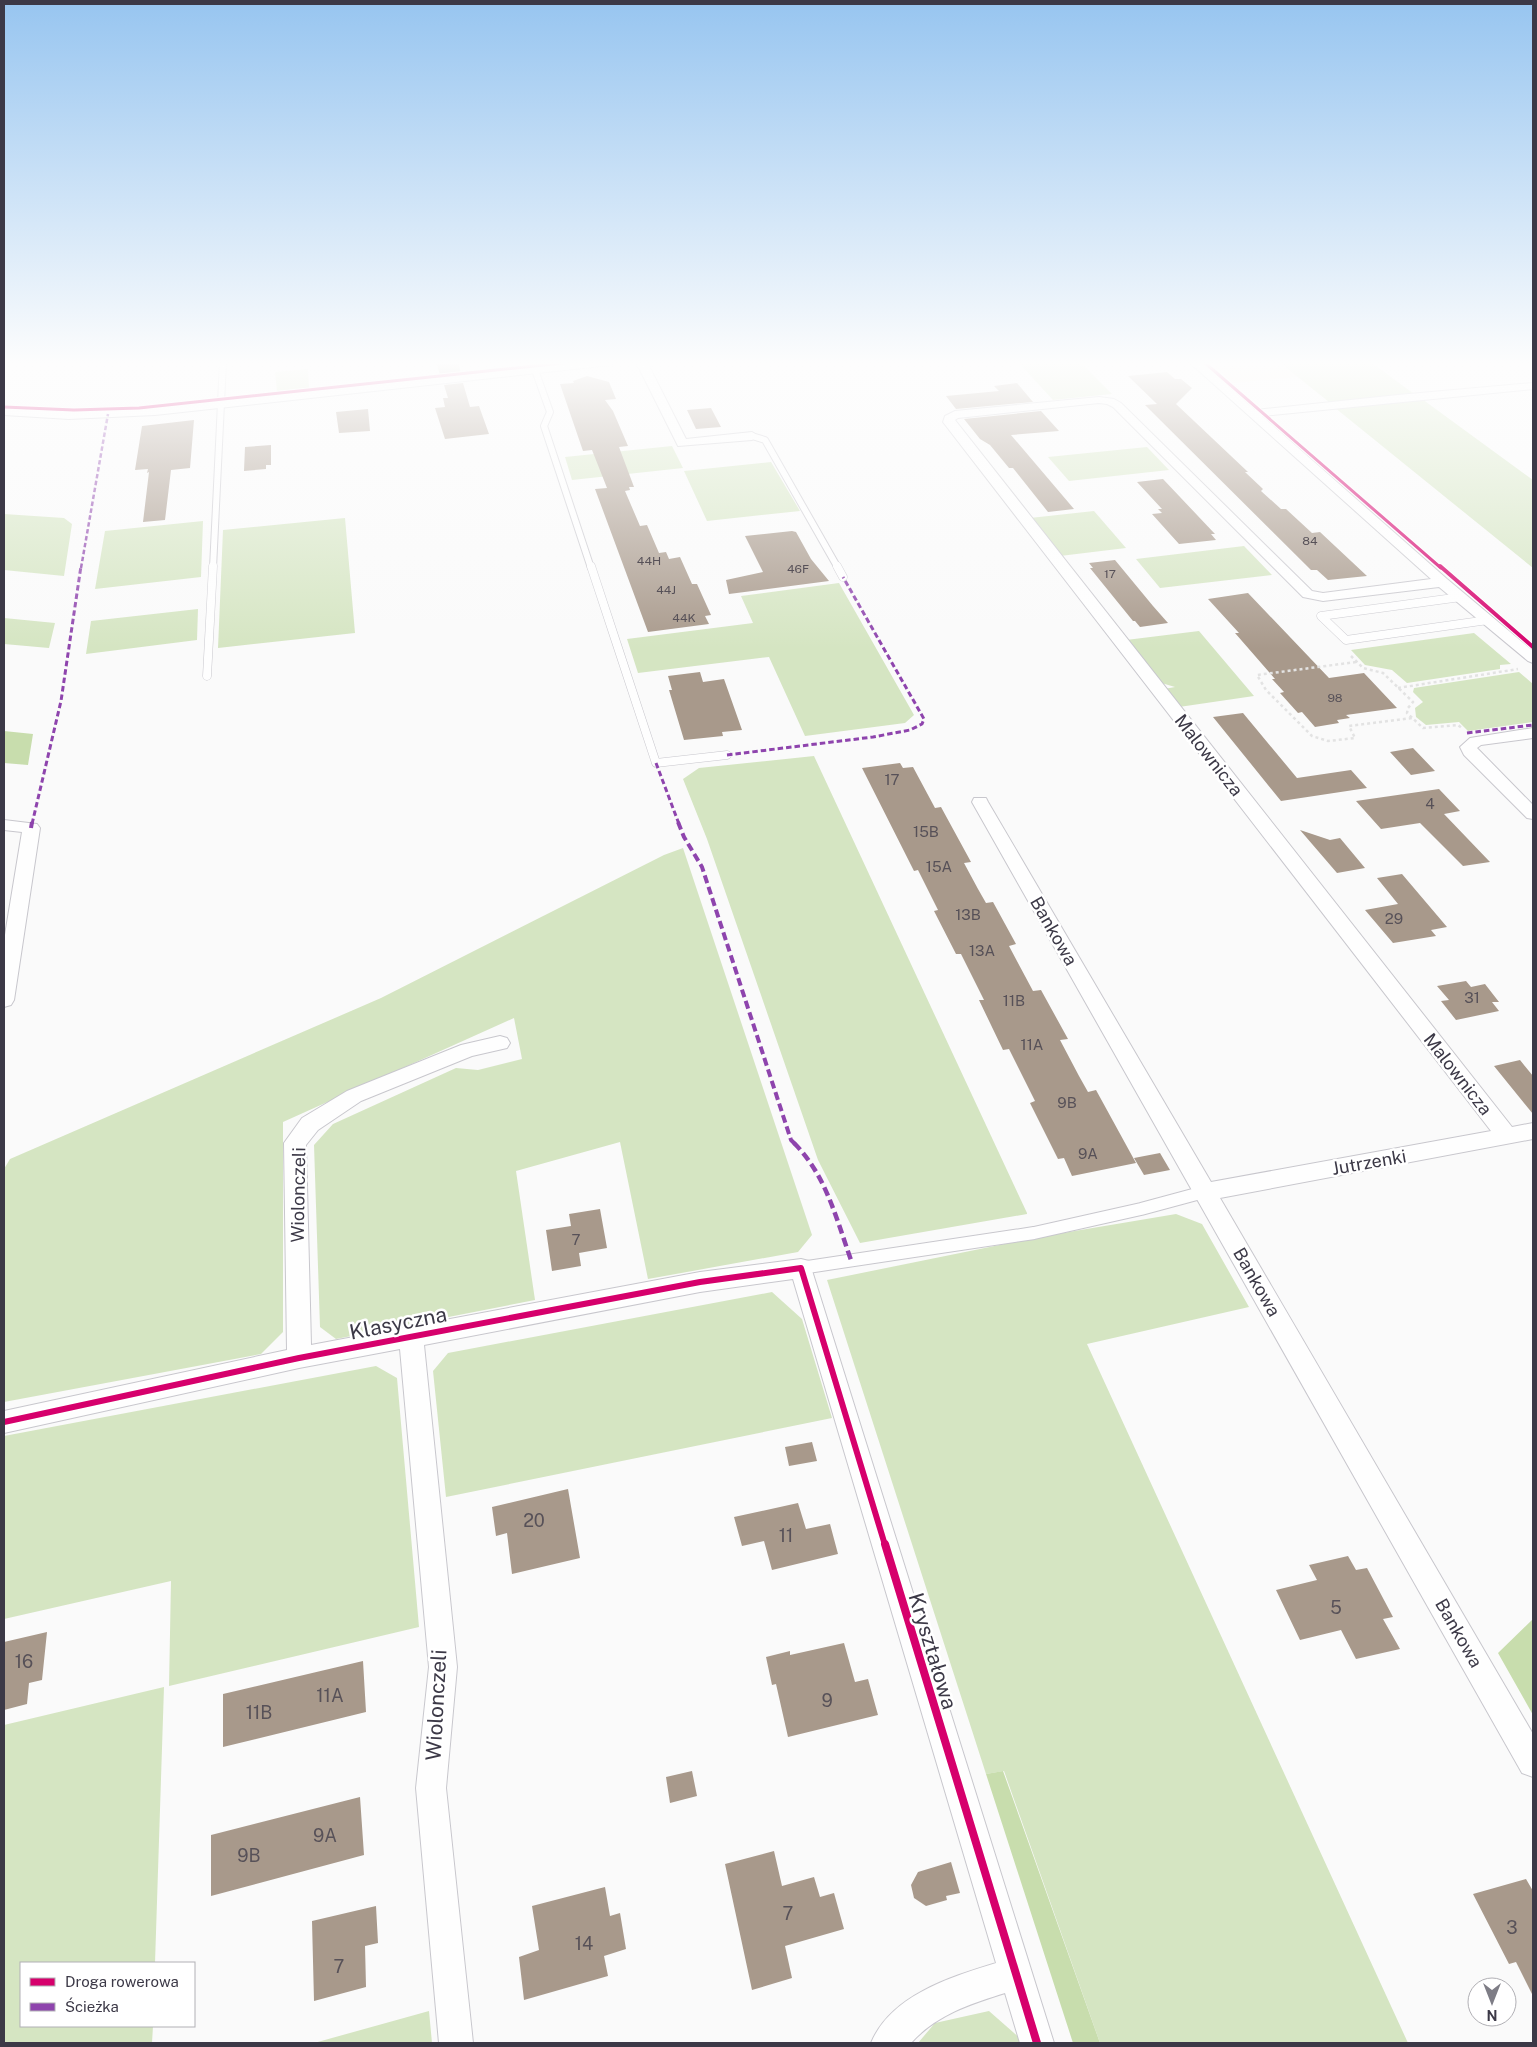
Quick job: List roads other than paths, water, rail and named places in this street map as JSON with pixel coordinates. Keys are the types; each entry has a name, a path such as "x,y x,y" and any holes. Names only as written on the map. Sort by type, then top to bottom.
{"street":[{"name":"Malownicza","path":"977,458 1507,1136"},
{"name":"Malownicza","path":"1170,458 1308,594 1323,597 1442,582"},
{"path":"1302,458 1442,582 1529,655"},
{"path":"1533,733 1476,741 1468,747 1470,752 1533,814"},
{"name":"Bankowa","path":"980,802 1533,1762"},
{"path":"4,825 31,828 4,1000"},
{"name":"Wiolonczeli","path":"299,1358 295,1143 310,1124 354,1096 468,1050 500,1043"},
{"name":"Jutrzenki","path":"1204,1192 1533,1131"},
{"name":"Klasyczna","path":"4,1422 299,1358 700,1282 801,1268"},
{"name":"Kryształowa","path":"801,1268 1037,2043"},
{"name":"Wiolonczeli","path":"412,1337 443,1667 431,1788 456,2043"},
{"path":"888,2043 902,2026 926,2006 944,1996 1015,1973"}],"lane":[{"path":"207,676 217,458"},
{"path":"554,458 656,763 728,755"},
{"path":"775,458 843,577"},
{"path":"1461,597 1321,616 1346,640 1488,620"},
{"path":"801,1268 1034,1233 1204,1192"}]}
